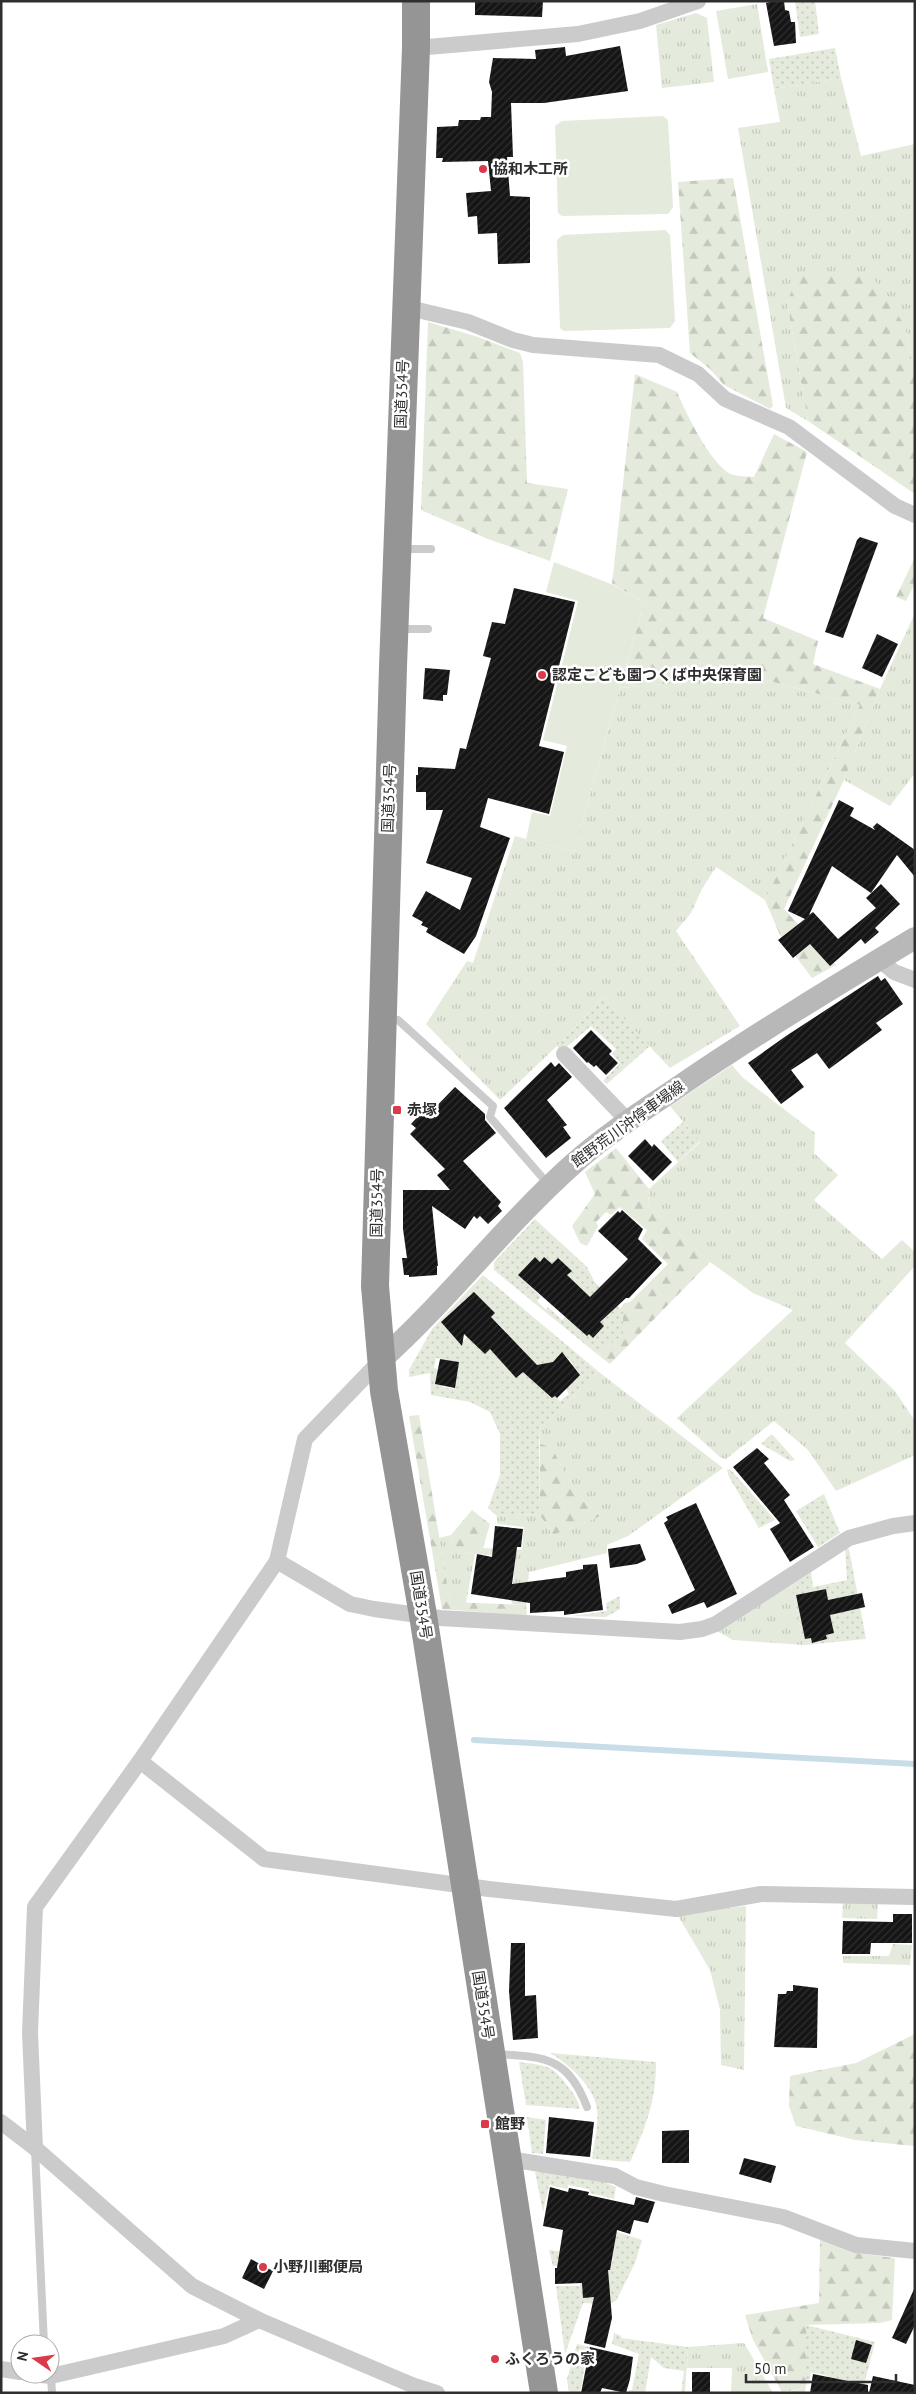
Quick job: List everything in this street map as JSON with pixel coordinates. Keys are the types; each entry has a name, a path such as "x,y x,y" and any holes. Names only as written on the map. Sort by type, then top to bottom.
{"highway":[{"name":"国道354号","path":"416,1 416,48 394,629 375,1267 381,1360 509,2159 544,2393"}],"main road":[{"name":"館野荒川沖停車場線","path":"381,1360 433,1310 550,1186 572,1165 628,1120 719,1059 915,938"}],"street":[{"path":"416,48 578,34 640,21 698,1"},
{"path":"405,307 468,322 512,340 533,345 659,355 698,374 725,399 789,427 895,506 915,515"},
{"path":"880,959 894,972 915,980"},
{"path":"564,1054 628,1120"},
{"path":"35,2148 30,2033 35,1907 140,1761 277,1561 305,1439 381,1360"},
{"path":"277,1561 350,1604 440,1618 680,1632 702,1629 716,1624 849,1538 893,1526 915,1524"},
{"path":"140,1761 264,1859 464,1886 676,1909 761,1894 915,1897"},
{"path":"1,2122 35,2148 192,2286 259,2320 426,2392"},
{"path":"509,2159 615,2176 636,2187 664,2194 783,2217 856,2245 915,2251"},
{"path":"60,2371 224,2336 259,2320"}],"lane":[{"path":"397,549 431,549"},
{"path":"394,629 428,629"},
{"path":"382,1019 398,1020 493,1106 490,1117 550,1186"},
{"path":"491,2054 544,2059 565,2069 579,2088 587,2108"},
{"path":"35,2148 44,2334"}],"green space":[{"path":"795,1 815,1 819,34 800,37"},
{"path":"757,4 768,72 728,79 716,11"},
{"path":"696,13 707,18 714,82 662,88 656,25"},
{"path":"835,48 841,78 774,89 769,59"},
{"path":"841,78 861,156 915,144 915,376 905,326 787,302 808,421 786,408 738,128 780,122 774,89"},
{"path":"663,116 668,120 673,207 668,214 562,216 558,213 555,126 562,121"},
{"path":"733,178 773,406 770,409 724,385 710,369 690,353 678,182"},
{"path":"665,230 670,235 675,321 670,328 564,331 560,328 557,240 563,235"},
{"path":"831,272 870,273 905,326 915,376 915,494 808,421 787,302 799,274"},
{"path":"428,322 478,337 520,353 523,362 527,483 568,489 550,561 488,539 421,510"},
{"path":"635,374 677,392 709,452 717,463 734,475 754,477 774,434 807,452 763,618 818,641 813,664 880,689 844,780 784,909 836,965 812,978 780,935 765,900 860,705 687,659 679,661 663,684 620,688 644,602 612,584"},
{"path":"915,557 915,583 906,601 896,597"},
{"path":"554,562 611,584 644,602 574,852 526,839 532,812 550,816 567,746 543,740 578,601 546,592"},
{"path":"915,613 915,773 890,806 844,780 880,689"},
{"path":"687,659 860,705 765,900 716,867 702,889 691,913 676,931 740,1026 670,1068 603,997 557,1046 500,1100 426,1024 467,961 473,963 515,836 574,852 620,688 663,684 679,661"},
{"path":"603,997 650,1046 607,1084 603,1081 620,1063 612,1054 616,1049 591,1026 562,1051 557,1046"},
{"path":"732,1065 742,1077 815,1133 814,1153 838,1175 814,1200 882,1259 902,1240 915,1252 915,1266 845,1343 895,1391 915,1421 915,1455 836,1491 808,1450 774,1421 726,1459 721,1458 677,1418 793,1310 753,1293 710,1262 648,1205 649,1189 700,1142 670,1106"},
{"path":"683,1122 700,1141 678,1162 661,1141"},
{"path":"616,1148 649,1189 648,1205 710,1262 610,1364 597,1354 623,1335 623,1312 620,1309 624,1303 630,1302 668,1264 642,1239 647,1230 620,1207 611,1215 606,1212 596,1222 598,1226 587,1246 580,1243 572,1226 595,1194 585,1172"},
{"path":"535,1219 587,1267 594,1281 623,1312 623,1335 597,1354 494,1270 494,1262","holes":["535,1257 540,1262 552,1264 558,1258 571,1270 567,1275 587,1294 562,1320 548,1307 546,1310 537,1301 541,1297 524,1280 529,1274 523,1269","582,1306 604,1326 593,1338 589,1334 587,1336 578,1328"]},
{"path":"483,1275 599,1372 539,1429 540,1515 512,1514 497,1516 488,1508 500,1475 500,1434 490,1412 470,1402 431,1395 430,1373 409,1377 409,1370 432,1329","holes":["484,1303 495,1313 491,1317 507,1332 492,1351 468,1337 463,1341 454,1332","517,1344 534,1362 516,1378 500,1360","562,1353 573,1363 566,1389 569,1394 560,1401 555,1396 552,1398 536,1383 539,1375","436,1358 459,1362 454,1389 442,1387 438,1369 434,1368"]},
{"path":"599,1372 723,1468 628,1536 607,1545 607,1553 529,1572 526,1605 512,1604 514,1572 507,1570 509,1556 475,1554 466,1603 450,1603 439,1538 451,1535 455,1548 468,1554 483,1548 522,1550 524,1527 497,1524 497,1516 512,1514 540,1515 553,1535 601,1516 584,1501 572,1485 552,1448 540,1444 539,1429"},
{"path":"419,1415 450,1602 526,1605 527,1616 442,1609 409,1416"},
{"path":"772,1434 795,1460 790,1461 761,1444"},
{"path":"540,1444 552,1447 572,1485 584,1501 601,1516 553,1535 540,1515"},
{"path":"730,1469 775,1520 759,1528 729,1477 727,1470"},
{"path":"824,1494 840,1533 818,1547 796,1511"},
{"path":"472,1510 490,1524 483,1548 468,1554 455,1548 451,1535"},
{"path":"845,1548 849,1549 866,1639 804,1645 791,1585 811,1572 813,1587 847,1580","holes":["826,1589 828,1600 834,1599 830,1615 833,1633 826,1635 827,1639 813,1643 811,1638 805,1639 796,1596"]},
{"path":"791,1585 804,1645 733,1640 715,1630"},
{"path":"620,1596 620,1609 606,1617 572,1616 607,1611 606,1603"},
{"path":"843,1903 878,1904 877,1919 842,1918"},
{"path":"746,1906 744,2070 721,2065 720,2010 710,1970 677,1914"},
{"path":"893,1944 912,1945 910,1965 843,1963 843,1956 889,1956"},
{"path":"915,2034 914,2146 855,2140 796,2126 789,2106 790,2076 856,2063"},
{"path":"550,2053 656,2062 656,2076 649,2114 630,2162 592,2159 597,2120 595,2100 579,2076"},
{"path":"519,2062 543,2066 553,2070 573,2093 580,2109 526,2105"},
{"path":"527,2117 546,2120 543,2154 532,2153"},
{"path":"535,2172 577,2175 606,2183 616,2187 614,2199 590,2193 589,2189 568,2185 567,2189 549,2185 543,2212"},
{"path":"611,2230 642,2240 635,2263 616,2301 607,2304 583,2303 565,2354 556,2286 580,2286 580,2265 553,2266 549,2250 566,2252 612,2264 614,2248 608,2245"},
{"path":"820,2238 856,2253 895,2258 892,2320 880,2323 806,2325 806,2385 801,2389 782,2392 753,2340 745,2315 819,2303"},
{"path":"806,2325 875,2342 862,2393 827,2379 828,2376 811,2372 809,2384 806,2385"},
{"path":"614,2333 621,2336 621,2338 688,2347 685,2393 681,2393 684,2371 664,2368 651,2357 645,2393 628,2393 629,2390 632,2390 639,2354 612,2344"},
{"path":"744,2343 773,2393 731,2393 732,2368 687,2368 688,2347"},
{"path":"577,2344 593,2348 590,2360 586,2359 580,2393 569,2393 567,2379"},
{"path":"806,2385 805,2393 783,2393 801,2389"}],"building":[{"path":"475,1 543,1 542,17 475,15"},
{"path":"784,1 785,10 789,11 791,22 795,22 796,43 774,46 766,3"},
{"path":"620,46 628,91 544,103 511,103 513,157 507,157 510,196 530,197 530,263 498,264 497,233 478,234 477,216 468,217 466,193 491,191 488,161 442,162 443,158 436,158 437,127 458,126 459,120 480,120 481,117 491,117 492,92 489,82 493,58 536,59 535,50 565,47 566,56"},
{"path":"860,537 878,543 843,638 825,632 857,540"},
{"path":"514,588 575,602 539,746 564,752 549,814 488,798 480,827 510,838 476,936 464,954 426,932 428,928 421,925 423,922 412,916 426,891 460,910 472,878 426,863 443,810 426,810 426,792 416,792 416,775 418,775 418,767 455,769 460,748 466,749 491,658 483,656 492,622 505,624"},
{"path":"877,634 898,644 882,677 862,668"},
{"path":"425,668 450,670 447,695 443,695 443,701 423,699"},
{"path":"839,800 854,808 850,816 875,830 873,827 877,823 915,850 915,877 897,855 871,893 832,866 809,915 813,912 838,939 876,908 866,898 881,884 900,904 875,928 879,932 865,944 861,939 830,966 810,944 793,958 778,940 805,919 788,911"},
{"path":"878,976 881,981 885,978 903,1004 876,1023 882,1030 829,1069 817,1053 791,1070 804,1087 781,1104 748,1063"},
{"path":"591,1030 612,1051 609,1054 618,1063 606,1075 596,1065 594,1067 587,1063 573,1048"},
{"path":"551,1062 555,1067 559,1063 572,1077 547,1100 567,1125 563,1127 571,1138 546,1158 504,1108"},
{"path":"455,1087 485,1114 485,1120 496,1133 463,1161 501,1202 498,1206 502,1211 488,1224 480,1216 477,1219 474,1216 465,1229 432,1206 438,1266 437,1275 409,1277 409,1275 404,1275 402,1258 407,1258 403,1229 403,1190 450,1190 437,1175 445,1169 410,1134 416,1128 411,1124 424,1110 429,1114"},
{"path":"645,1139 652,1147 654,1144 672,1162 653,1181 628,1156"},
{"path":"622,1210 643,1229 638,1239 662,1263 629,1298 626,1298 600,1322 604,1326 593,1338 589,1334 587,1336 518,1275 535,1257 540,1262 544,1257 552,1264 558,1258 572,1271 567,1275 590,1297 628,1259 598,1231 618,1211 620,1213"},
{"path":"474,1292 495,1313 491,1317 537,1365 553,1362 562,1352 580,1375 557,1398 555,1396 552,1398 523,1372 516,1378 490,1349 485,1354 464,1334 462,1346 441,1322"},
{"path":"440,1359 459,1362 455,1388 435,1384"},
{"path":"757,1448 769,1459 764,1463 790,1495 784,1500 814,1547 790,1562 770,1529 780,1523 733,1467"},
{"path":"696,1503 737,1594 707,1608 704,1602 672,1614 668,1605 695,1590 664,1523 668,1520 666,1517"},
{"path":"495,1526 523,1529 521,1547 517,1547 512,1584 566,1577 566,1572 583,1569 583,1565 597,1564 603,1610 564,1615 564,1611 530,1613 530,1603 471,1594 477,1554 492,1557"},
{"path":"640,1544 646,1560 637,1564 610,1568 608,1549"},
{"path":"826,1589 828,1600 862,1593 865,1607 830,1615 834,1633 826,1635 827,1639 812,1643 811,1638 805,1639 796,1595"},
{"path":"893,1914 912,1914 912,1943 871,1943 870,1954 842,1954 843,1921 893,1922"},
{"path":"511,1943 525,1943 525,1996 536,1995 538,2038 513,2040 509,1991"},
{"path":"793,1985 818,1988 817,2048 774,2047 778,1994 786,1994 787,1991 793,1991"},
{"path":"549,2117 594,2122 590,2157 546,2153"},
{"path":"689,2130 689,2163 662,2163 662,2131"},
{"path":"744,2158 776,2166 771,2183 739,2174"},
{"path":"550,2187 568,2192 569,2188 589,2192 588,2195 634,2205 636,2197 655,2202 648,2223 634,2220 630,2234 617,2230 610,2270 608,2270 612,2318 605,2348 584,2343 594,2297 583,2298 582,2283 555,2284 555,2268 557,2268 563,2230 543,2226"},
{"path":"251,2259 273,2271 264,2289 242,2278"},
{"path":"915,2287 915,2325 906,2344 892,2338"},
{"path":"856,2340 872,2345 866,2363 851,2359"},
{"path":"590,2347 633,2357 626,2393 602,2388 600,2393 581,2393"},
{"path":"692,2372 710,2372 710,2393 692,2393"},
{"path":"813,2374 868,2385 868,2393 810,2393"},
{"path":"873,2376 915,2385 915,2393 869,2393"}],"waterway":[{"path":"474,1740 915,1764"}],"place":[{"name":"協和木工所","path":"483,169"},
{"name":"認定こども園つくば中央保育園","path":"542,675"},
{"name":"赤塚","path":"397,1110"},
{"name":"館野","path":"485,2124"},
{"name":"小野川郵便局","path":"263,2267"},
{"name":"ふくろうの家","path":"495,2359"}]}
